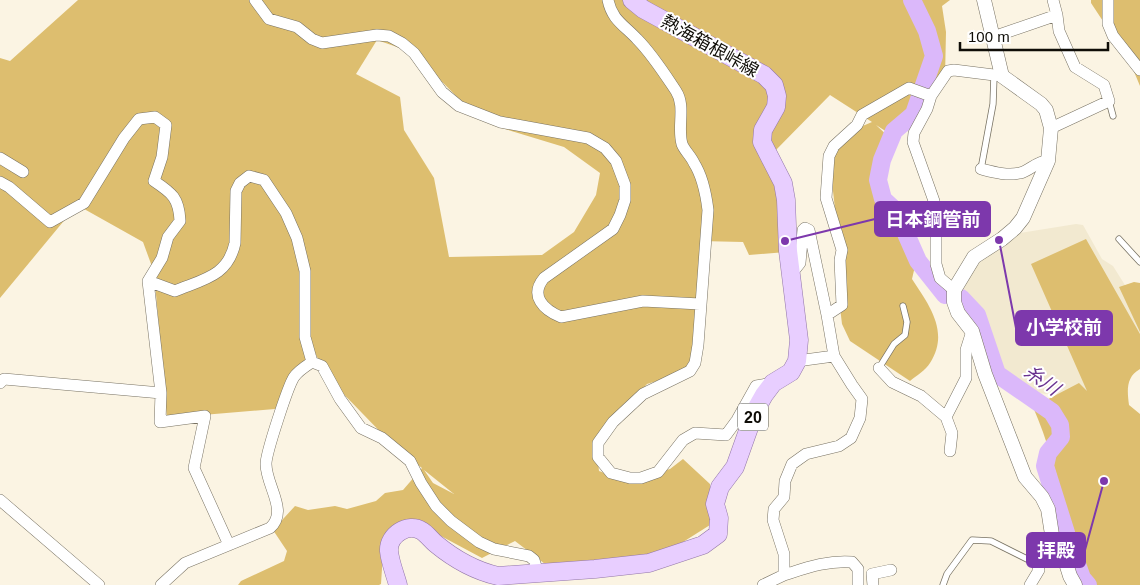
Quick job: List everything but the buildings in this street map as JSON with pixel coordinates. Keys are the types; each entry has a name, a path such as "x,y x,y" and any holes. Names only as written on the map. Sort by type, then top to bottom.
{"main road":[{"name":"熱海箱根峠線","path":"632,0 643,9 764,75 774,85 777,96 776,107 763,130 762,142 783,184 786,200 788,251 799,340 797,361"},
{"name":"20","path":"398,585 389,551 390,541 399,532 411,528 421,530 437,545 461,561 485,573 498,576 595,569 649,562 703,545 718,534 719,518 715,504 720,487 735,467 755,411 773,383 791,372 797,361"}],"street":[{"path":"255,0 269,19 297,27 312,39 322,43 377,34 389,36 402,42 414,53 442,92 458,106 500,122 588,138 605,148 616,161 625,185 625,200 620,215 613,229 544,278 538,285 538,296 541,304 549,312 561,317 643,301 700,304"},
{"path":"608,0 617,21 637,38 678,94 681,109 682,145 698,170 706,194 708,210 695,364 690,371 642,394 613,422 598,444 598,457 611,472 630,478 641,478 658,472 682,440 695,433 726,436 756,386 773,383"},
{"path":"984,0 993,37 998,76"},
{"path":"1051,128 1109,101 1104,86 1075,67 1059,31 1053,0"},
{"path":"1108,0 1108,24 1113,36 1140,70"},
{"path":"993,37 1057,15"},
{"path":"954,290 940,278 936,264 936,212 913,142 914,133 927,109 931,96 948,71 954,70 998,76 1041,104 1046,110 1051,128 1048,161 1023,218 1015,228 974,257 954,290 954,302 958,313 972,331 985,374 1026,477 1042,497 1048,509 1057,554 1066,560 1070,576 1075,585"},
{"path":"827,315 842,305 840,260 842,250 826,198 829,156 834,146 857,125 862,115 909,88 931,96"},
{"path":"0,182 9,187 50,222 84,203 124,138 138,120 155,117 166,124 162,157 154,181 171,192 179,206 180,221 168,236 162,258 148,282 161,393 160,422 205,416 194,468 229,545"},
{"path":"0,158 23,172"},
{"path":"980,169 1006,174 1021,173 1042,161 1048,161"},
{"path":"148,282 176,291 220,272 228,262 235,243 236,192 240,183 249,176 264,180 286,212 297,238 305,271 305,337 312,362"},
{"path":"784,575 784,554 773,520 774,509 784,497 785,481 792,464 806,454 839,446 851,438 860,418 862,399 834,356 809,230 805,228 802,230 800,264 796,268 790,269"},
{"path":"946,417 966,378 966,350 972,331"},
{"path":"797,361 834,356"},
{"path":"161,585 185,563 270,528 277,522 279,511 266,472 268,452 294,377 312,362"},
{"path":"312,362 322,366 340,399 360,428 382,438 410,461 436,506 451,521 479,542 494,550 529,556 534,560 538,573"},
{"path":"879,368 892,382 921,396 946,417 952,433 950,451"},
{"path":"0,383 4,379 161,393"},
{"path":"0,500 99,585"},
{"path":"763,585 784,575 818,565 843,561 852,562 858,569 858,585"},
{"path":"1030,585 1039,570 1037,564"},
{"path":"873,585 872,574 891,570"}],"lane":[{"path":"980,169 998,76"},
{"path":"1109,101 1113,116"},
{"path":"1119,239 1140,262"},
{"path":"879,368 894,344 905,335 907,322 903,306"},
{"path":"943,585 947,574 972,540 991,541 1037,564 1057,554"},
{"path":"947,585 954,566"}],"shaded area":[{"path":"78,0 950,0 942,6 946,32 945,77 898,139 876,125 891,139 873,187 903,227 918,253 912,279 935,319 938,330 936,352 928,366 910,381 850,341 842,324 832,182 834,146 851,131 872,122 830,95 773,153 786,252 749,255 743,242 700,241 698,304 690,371 647,384 596,443 599,471 626,481 670,469 683,459 710,484 710,525 664,554 549,567 515,541 482,558 426,528 396,535 383,553 381,584 379,585 238,585 241,581 284,561 287,551 273,530 295,506 308,510 335,506 347,509 376,501 385,493 403,490 422,468 396,448 328,378 314,351 275,409 167,418 154,272 143,242 77,205 0,298 0,58 10,61","holes":["377,40 414,53 457,97 492,125 564,147 600,173 596,195 574,232 542,255 449,257 434,178 404,130 400,97 356,74","424,470 454,494 433,483"]},
{"path":"1091,0 1140,0 1140,86 1130,62 1091,3"},
{"path":"1076,224 1083,225 1102,259 1113,266 1140,309 1140,361 1088,405 1065,396 1038,393 1020,387 1005,371 991,376 977,323 961,306 960,295 963,286 976,266 990,253 1020,233"},
{"path":"1086,239 1140,334 1140,369 1135,372 1128,384 1128,394 1129,405 1140,414 1140,585 1091,585 1082,573 1055,468 1033,407 1079,383 1087,391 1031,264"},
{"path":"1134,282 1140,283 1140,332 1119,287"}],"waterway":[{"name":"糸川","path":"912,0 927,31 934,56 914,114 894,131 882,160 878,180 883,199 896,211 918,261 945,295"},
{"name":"糸川","path":"961,298 977,315 997,374 1052,412 1060,425 1061,437 1048,453 1045,466 1082,578 1088,585"}],"place":[{"name":"小学校前","path":"999,240"},
{"name":"日本鋼管前","path":"785,241"},
{"name":"拝殿","path":"1104,481"}]}
